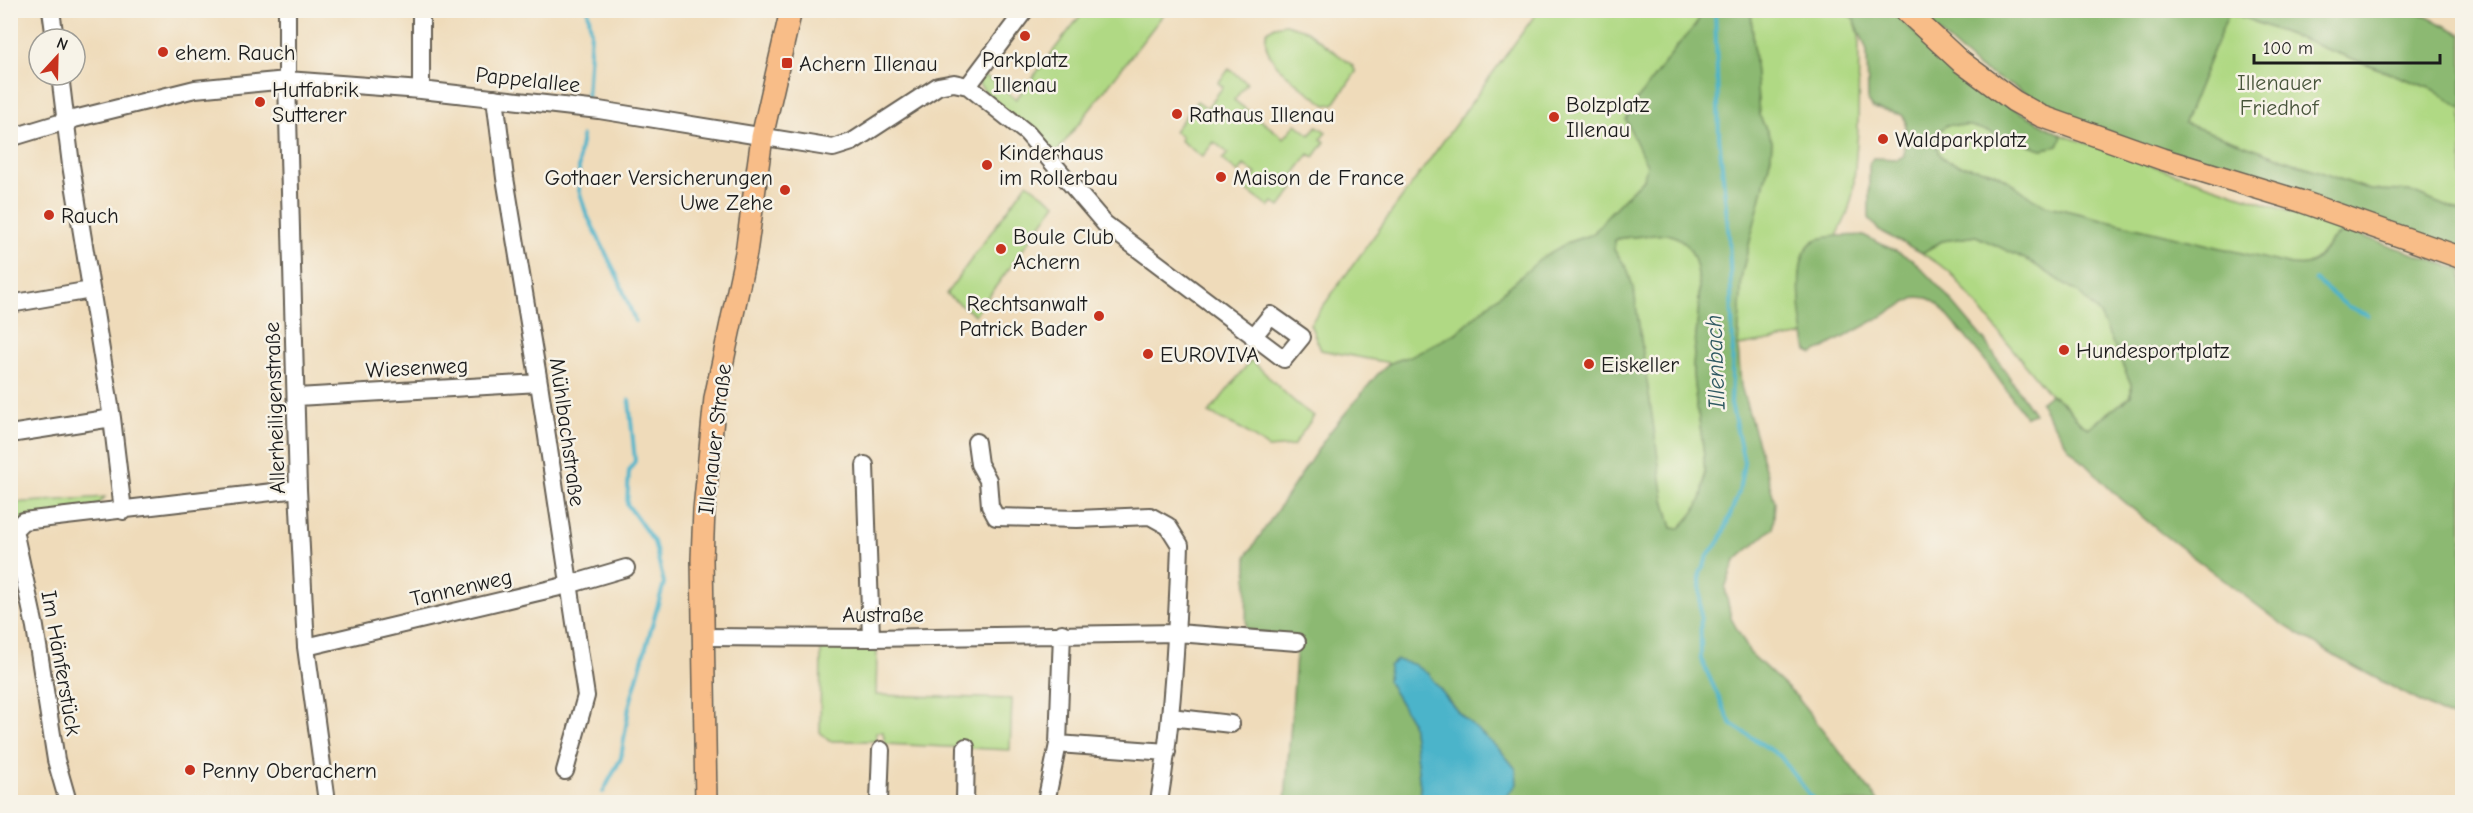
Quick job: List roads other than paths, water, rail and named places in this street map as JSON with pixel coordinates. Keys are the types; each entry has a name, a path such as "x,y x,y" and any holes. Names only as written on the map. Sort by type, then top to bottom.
{"main road":[{"name":"Illenauer Straße","path":"706,802 704,520 715,398 746,253 762,137 791,10"},
{"path":"1905,10 1960,61 2014,102 2041,116 2162,159 2300,201 2463,258"}],"street":[{"path":"51,10 53,27"},
{"name":"Allerheiligenstraße","path":"287,10 298,489 306,647 327,802"},
{"path":"421,10 421,90"},
{"path":"1025,10 968,86 1027,133 1105,224 1253,337"},
{"name":"Pappelallee","path":"10,138 66,121 195,89 287,80 421,90 599,110 833,148 852,142 938,86 954,83 968,86"},
{"path":"62,87 71,165 112,418 123,511 298,489"},
{"name":"Mühlbachstraße","path":"495,98 505,178 539,383 586,696 565,771"},
{"path":"10,304 91,290"},
{"name":"Wiesenweg","path":"297,397 539,383"},
{"path":"10,434 112,418"},
{"path":"976,442 978,464 988,480 990,506 996,517 1077,519 1150,516 1168,526 1180,545 1177,633 1167,752 1159,802"},
{"path":"865,465 871,638"},
{"name":"Im Hänferstück","path":"68,802 56,760 35,627 14,530 23,521 123,511"},
{"name":"Tannenweg","path":"306,647 568,585 626,568"},
{"path":"1046,802 1058,744 1062,633"},
{"name":"Austraße","path":"704,637 871,638 1062,633 1177,633 1297,642"},
{"path":"1170,717 1231,724"},
{"path":"1058,744 1167,752"},
{"path":"965,802 966,747"},
{"path":"879,802 881,750"}],"water":[{"path":"1397,660 1413,664 1428,674 1458,712 1502,752 1516,769 1517,784 1507,796 1493,802 1422,802 1412,722 1388,682 1389,666"}],"waterway":[{"path":"587,98 591,31 588,10"},
{"name":"Illenbach","path":"1715,10 1719,136 1729,237 1733,347 1731,403 1744,462 1739,492 1720,541 1710,552 1700,573 1701,659 1731,724 1780,756 1815,802"},
{"path":"582,136 579,155 579,190 586,213 618,278 635,321"},
{"path":"2315,280 2347,306 2368,315"},
{"path":"603,792 621,758 629,707 664,583 654,542 627,504 629,471 635,461 629,400"}],"place":[{"name":"Parkplatz Illenau","path":"1025,36"},
{"name":"ehem. Rauch","path":"163,52"},
{"name":"Achern Illenau","path":"787,63"},
{"name":"Hutfabrik Sutterer","path":"260,102"},
{"name":"Rathaus Illenau","path":"1177,114"},
{"name":"Bolzplatz Illenau","path":"1554,117"},
{"name":"Waldparkplatz","path":"1883,139"},
{"name":"Kinderhaus im Rollerbau","path":"987,165"},
{"name":"Maison de France","path":"1221,177"},
{"name":"Gothaer Versicherungen Uwe Zehe","path":"785,190"},
{"name":"Rauch","path":"49,215"},
{"name":"Boule Club Achern","path":"1001,249"},
{"name":"Rechtsanwalt Patrick Bader","path":"1099,316"},
{"name":"Hundesportplatz","path":"2064,350"},
{"name":"EUROVIVA","path":"1148,354"},
{"name":"Eiskeller","path":"1589,364"},
{"name":"Penny Oberachern","path":"190,770"}],"park label":[{"name":"Illenauer Friedhof","path":"2279,94"}]}
